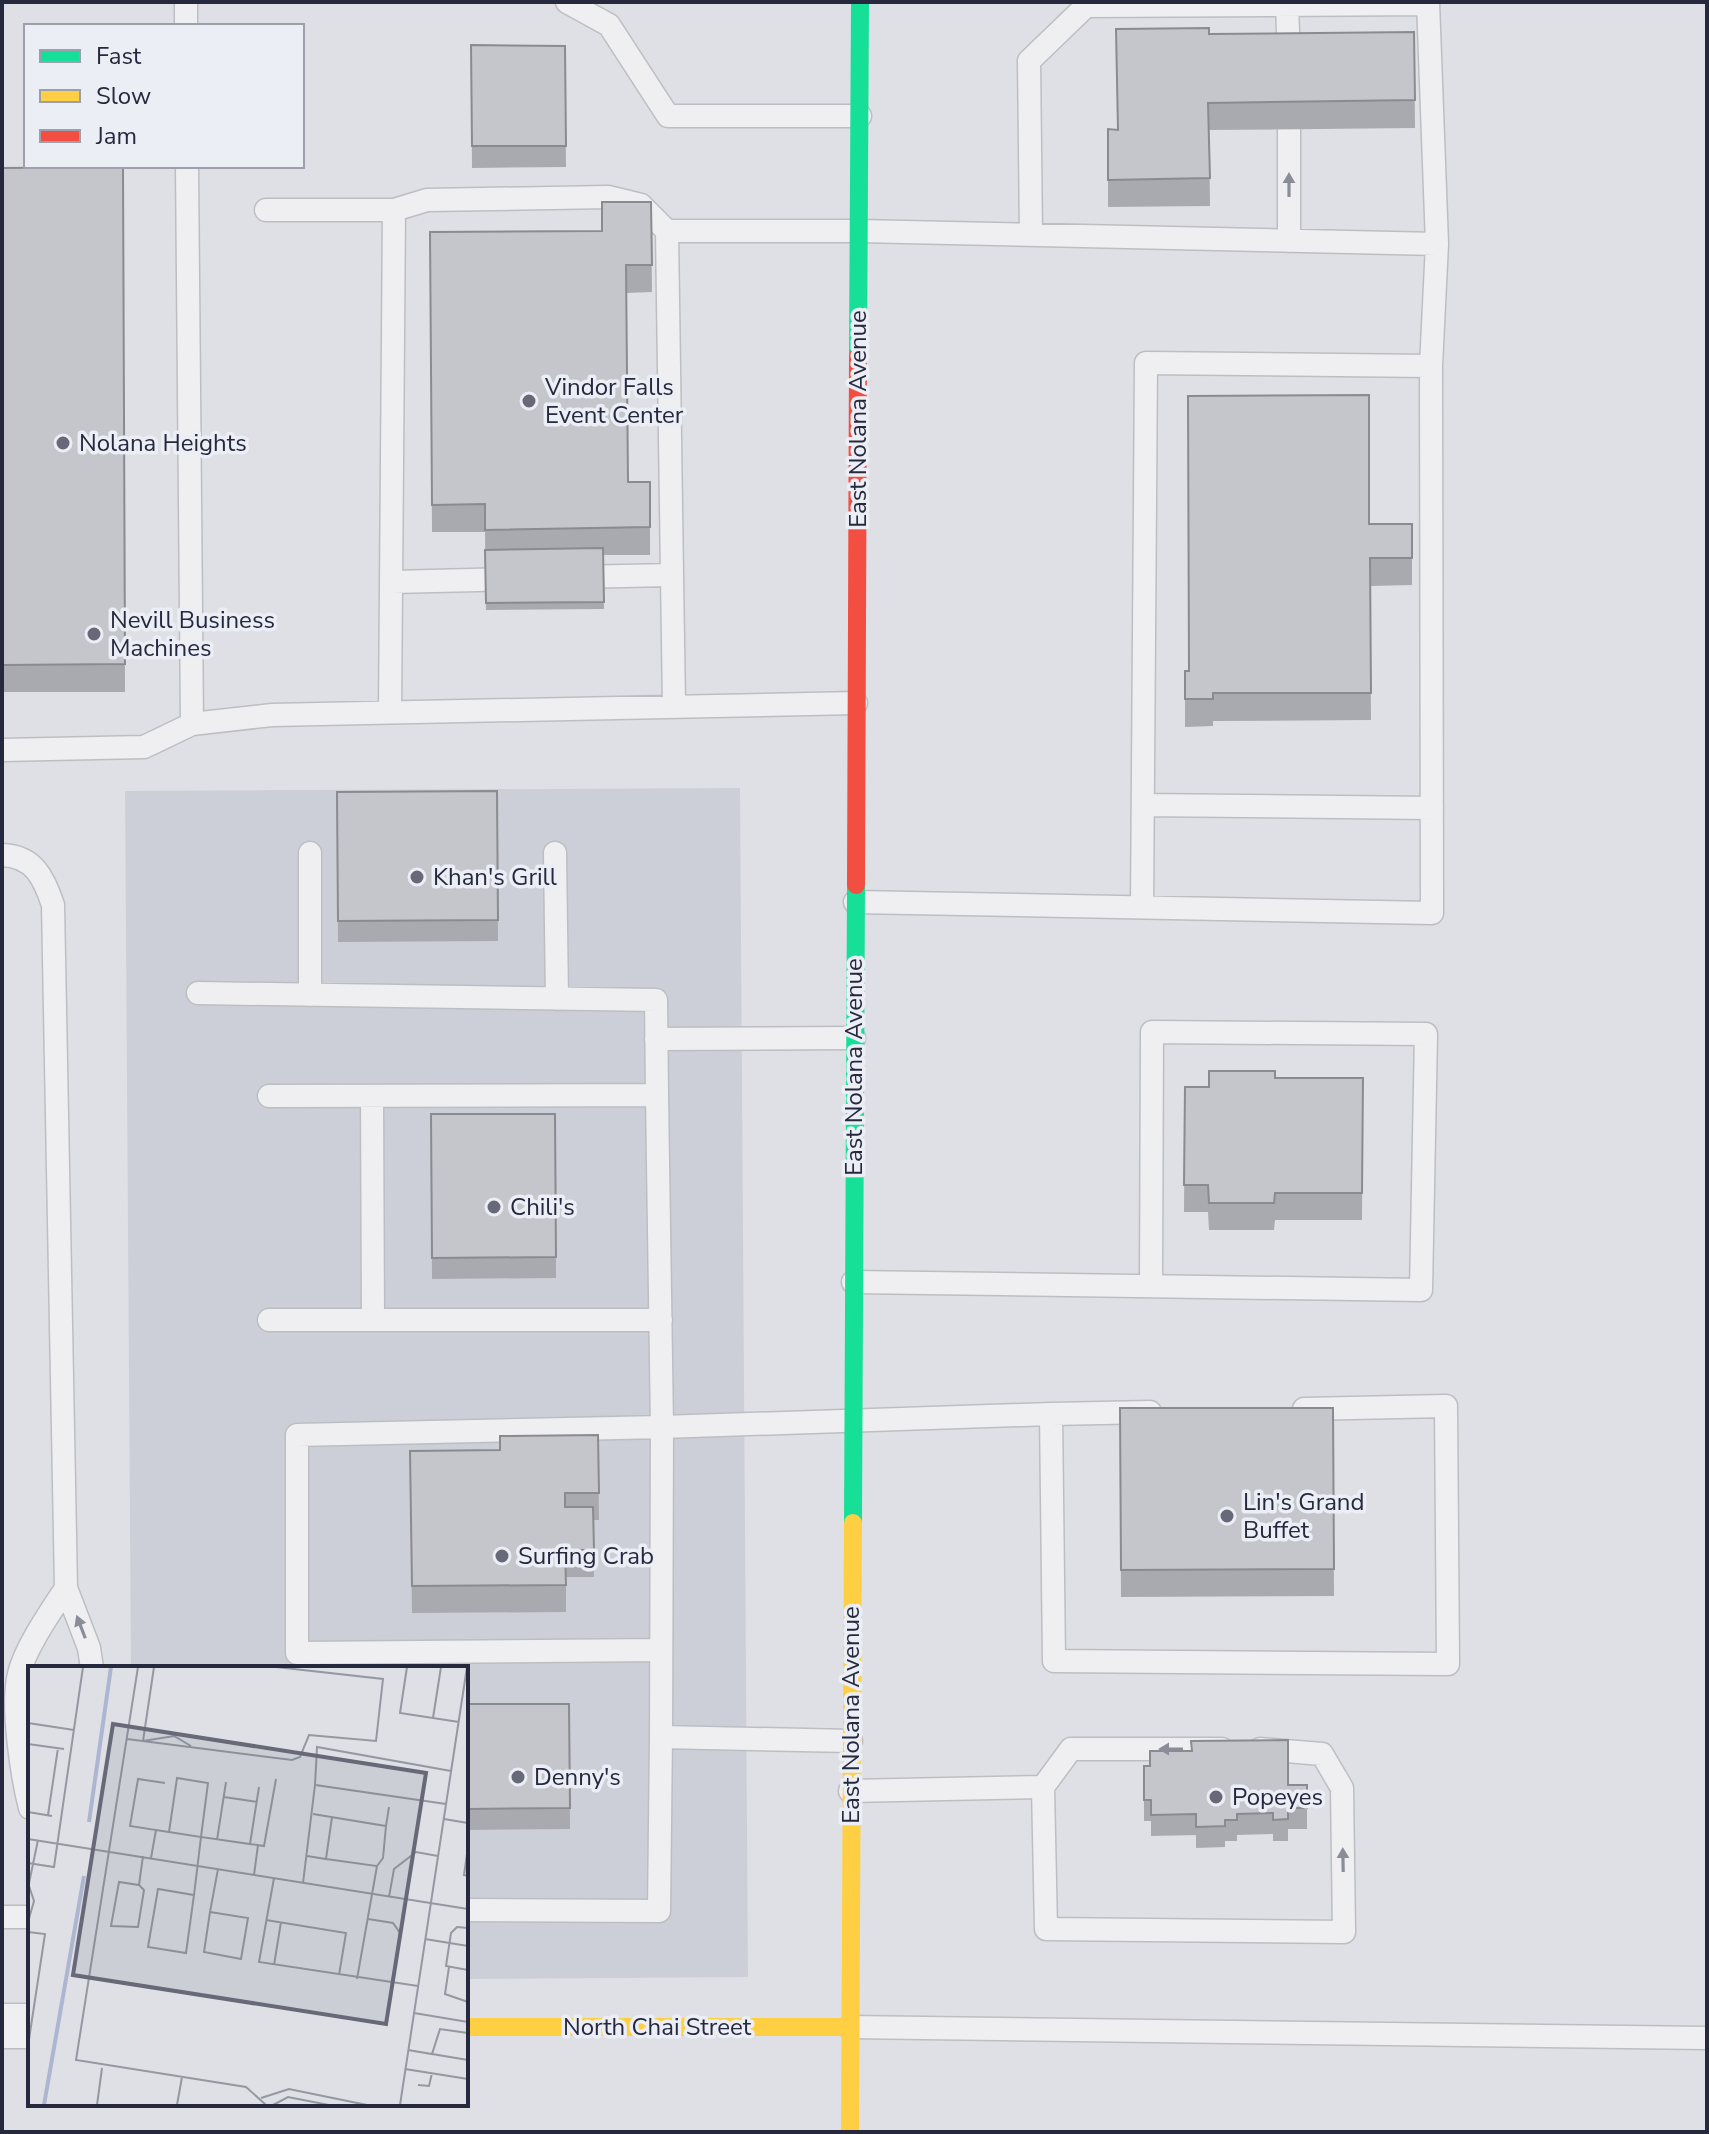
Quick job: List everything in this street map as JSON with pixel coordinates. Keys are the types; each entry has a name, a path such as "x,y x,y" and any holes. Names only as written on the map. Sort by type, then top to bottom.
{"main road":[{"name":"East Nolana Avenue","path":"850,2132 860,2"},
{"name":"North Chai Street","path":"468,2027 849,2027"}],"street":[{"path":"2,2026 28,2026"}],"lane":[{"path":"186,2 186,24"},
{"path":"567,2 609,25 668,116 860,116"},
{"path":"855,902 1432,913 1431,366 1437,244 1428,3 1086,6 1029,61 1031,235"},
{"path":"1287,5 1289,60"},
{"path":"1289,129 1289,241"},
{"path":"187,168 192,724"},
{"path":"266,210 394,210 427,200 608,197 641,205 667,231 674,706"},
{"path":"390,712 394,210"},
{"path":"667,231 859,231 1437,244"},
{"path":"1142,907 1146,363 1431,366"},
{"path":"392,582 672,575"},
{"path":"2,750 144,747 192,724 272,715 856,703"},
{"path":"1143,805 1432,808"},
{"path":"310,853 310,995"},
{"path":"555,853 557,999"},
{"path":"2,855 23,859 44,879 53,905 66,1588 89,1648 92,1666"},
{"path":"198,993 656,1000 662,1427 659,1911 468,1910"},
{"path":"853,1282 1421,1290 1426,1034 1152,1032 1151,1286"},
{"path":"656,1039 854,1038"},
{"path":"269,1096 657,1095"},
{"path":"372,1096 373,1320"},
{"path":"269,1320 661,1320"},
{"path":"1051,1414 1054,1661 1448,1664 1446,1406 1288,1409"},
{"path":"661,1650 297,1653 297,1435 1178,1412"},
{"path":"28,1800 22,1778 17,1714 18,1674 38,1632 66,1588"},
{"path":"661,1737 851,1741"},
{"path":"1071,1749 1281,1749 1322,1754 1342,1788 1344,1932 1046,1929 1043,1787 1071,1749"},
{"path":"850,1791 1043,1787"},
{"path":"2,1917 28,1917"},
{"path":"849,2027 1707,2038"}],"shaded area":[{"path":"740,788 748,1977 468,1979 468,1666 131,1666 125,791"}],"building":[{"path":"1209,28 1209,34 1414,32 1415,100 1208,103 1210,178 1108,180 1108,129 1118,130 1116,29"},
{"path":"471,45 565,46 566,146 472,146"},
{"name":"Nolana Heights","path":"2,168 123,168 125,664 2,665"},
{"name":"Vindor Falls Event Center","path":"602,202 651,202 652,265 626,265 628,482 650,482 650,527 485,530 485,504 432,505 430,232 602,231"},
{"path":"1369,395 1369,524 1412,524 1412,558 1370,558 1371,693 1213,693 1213,699 1185,699 1185,671 1189,671 1188,396"},
{"path":"603,548 604,602 486,603 485,550"},
{"name":"Khan's Grill","path":"497,791 498,920 338,921 337,792"},
{"path":"1209,1071 1275,1071 1275,1078 1363,1078 1362,1193 1275,1193 1274,1203 1209,1203 1208,1185 1184,1185 1185,1087 1209,1087"},
{"name":"Chili's","path":"431,1114 555,1114 556,1257 432,1258"},
{"name":"Lin's Grand Buffet","path":"1120,1408 1333,1408 1334,1569 1121,1570"},
{"name":"Surfing Crab","path":"598,1435 599,1493 565,1493 565,1507 593,1507 594,1550 565,1550 566,1585 412,1586 410,1451 500,1450 500,1436"},
{"name":"Denny's","path":"468,1704 569,1704 570,1808 468,1809"},
{"name":"Popeyes","path":"1288,1740 1288,1785 1307,1785 1307,1808 1288,1808 1288,1819 1273,1820 1273,1813 1237,1814 1237,1820 1225,1820 1225,1826 1196,1827 1196,1814 1151,1815 1151,1800 1144,1800 1144,1766 1150,1766 1150,1751 1192,1751 1191,1741"}],"traffic: fast":[{"path":"858,356 860,2"},
{"path":"853,1523 856,885"}],"traffic: slow":[{"path":"850,2132 853,1523"},
{"path":"468,2027 849,2027"}],"traffic: jam":[{"path":"856,885 858,356"}],"place":[{"name":"Vindor Falls Event Center","path":"529,401"},
{"name":"Nolana Heights","path":"63,443"},
{"name":"Nevill Business Machines","path":"94,634"},
{"name":"Khan's Grill","path":"417,877"},
{"name":"Chili's","path":"494,1207"},
{"name":"Lin's Grand Buffet","path":"1227,1516"},
{"name":"Surfing Crab","path":"502,1556"},
{"name":"Denny's","path":"518,1777"},
{"name":"Popeyes","path":"1216,1797"}]}
